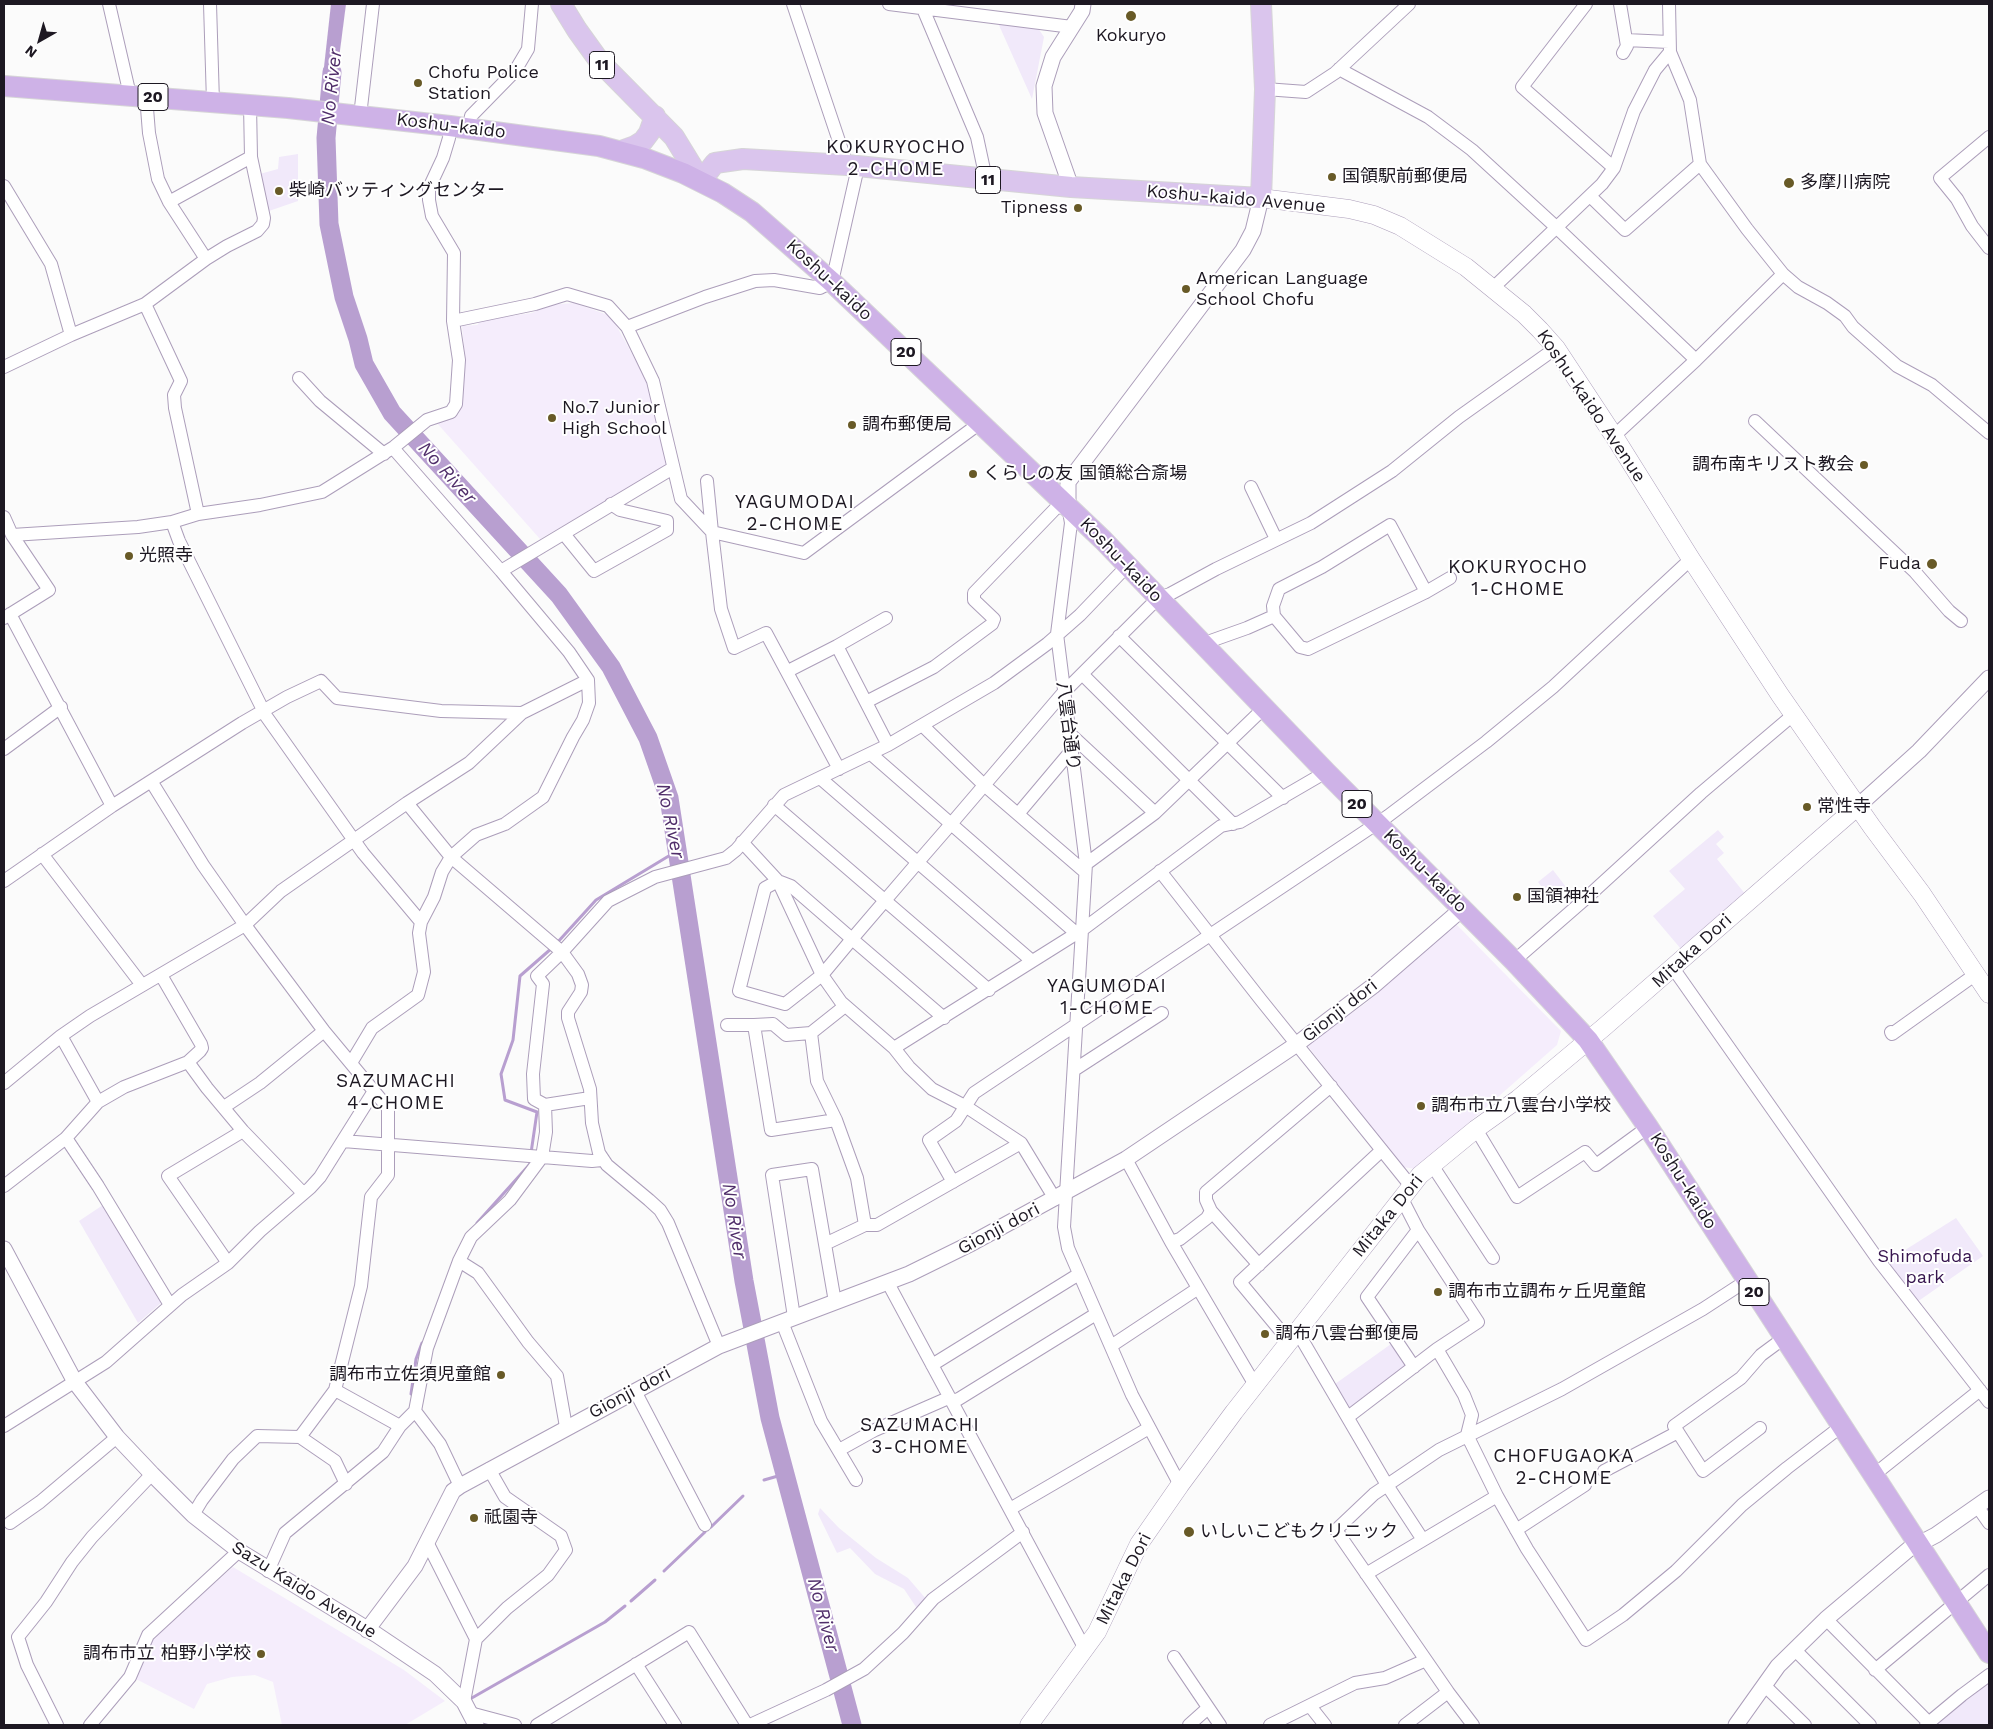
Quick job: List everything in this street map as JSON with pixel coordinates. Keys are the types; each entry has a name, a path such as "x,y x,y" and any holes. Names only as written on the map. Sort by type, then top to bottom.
{"highway":[{"name":"Koshu-kaido","path":"4,86 309,110 460,127 592,145 621,151 692,177 723,193 752,212 832,282 1041,481 1070,514 1128,566 1326,772 1514,960 1588,1040 1648,1128 1746,1281 1920,1544"},
{"name":"20","path":"1920,1544 1989,1653"}],"main road":[{"path":"546,4 585,58 617,94 633,110 661,122 643,141 621,151"},
{"name":"11","path":"561,4 576,30 600,62 674,137 692,177"},
{"name":"11","path":"576,4 590,33 606,53 638,87 664,109 661,122"},
{"path":"1261,4 1265,89 1261,198"},
{"name":"Koshu-kaido Avenue","path":"692,177 715,163 743,160 852,166 986,180 1261,198 1348,209 1374,215 1400,226 1466,267 1494,287 1524,314 1556,348 1691,559 1794,715 1922,894 1989,994"},
{"name":"Mitaka Dori","path":"1029,1725 1097,1632 1139,1544 1255,1385 1406,1191 1432,1165 1476,1129 1518,1099 1673,968 1713,930 1858,806"}],"street":[{"path":"109,4 149,133 158,179 169,202 206,259"},
{"path":"210,4 213,102"},
{"path":"353,115 373,4"},
{"path":"12,535 138,527 172,522 198,514 260,505 322,492 390,449 427,420 451,412 456,404 459,360 453,321 454,253 432,216 429,188 443,158 449,138 515,70 528,49 532,4"},
{"path":"627,327 705,296 755,281 774,280 820,288 832,282 852,166 793,4"},
{"path":"889,4 921,6 1072,27"},
{"path":"1071,186 1045,113 1044,86 1052,57 1082,11 1083,4"},
{"path":"1265,89 1306,92 1340,68 1409,4"},
{"path":"1586,4 1522,87 1614,168"},
{"path":"1620,4 1624,46 1670,47"},
{"path":"1669,4 1670,47 1690,100 1700,164 1747,229 1783,274 1798,287 1827,303 1845,316 1858,332 1897,366 1932,385 1989,433"},
{"path":"921,6 977,137 986,180"},
{"path":"1494,287 1590,196 1614,168 1634,111 1670,47"},
{"path":"1340,68 1435,123 1472,150 1696,360"},
{"path":"4,367 71,335 145,304 206,259 257,230 263,224 264,218 251,157 250,105"},
{"path":"1989,137 1940,178 1957,199 1972,226 1989,248"},
{"path":"169,202 251,157"},
{"path":"1590,196 1624,230 1700,164"},
{"path":"4,186 51,264 71,335"},
{"path":"866,702 934,667 992,624 994,619 974,600 974,593 1070,514 1068,482 1243,250 1253,231 1261,198"},
{"path":"1614,436 1696,360 1783,274"},
{"path":"453,321 535,304 567,294 608,306 627,327 653,381 681,499 712,532 804,552 980,423"},
{"path":"145,304 181,381 174,395 174,408 198,514"},
{"path":"944,1018 852,939 791,886 778,881 765,888 739,991 785,1004 822,975 852,939 885,900 1063,693 1159,598 1311,523 1392,471 1459,417 1556,348"},
{"path":"299,378 320,400 390,449 503,570 549,626 588,680 589,703 583,720 573,736 544,797 505,824 476,835 451,857 442,872 434,897 421,922 419,933 424,972 418,996 372,1028 351,1062"},
{"path":"1755,421 1915,572 1949,611 1961,621"},
{"path":"503,570 673,468"},
{"path":"707,481 721,609 734,648 766,633 839,769"},
{"path":"1251,487 1276,539"},
{"path":"564,534 594,571 667,530 667,521 620,510 611,504"},
{"name":"八雲台通り","path":"1070,514 1057,634 1086,868 1079,932 1074,1070 1061,1196 1064,1228 1068,1248 1096,1314 1149,1428 1180,1486"},
{"path":"4,516 12,535 49,590 7,616 61,708 112,806"},
{"path":"172,522 179,541 266,716 372,864 421,922"},
{"path":"1426,592 1390,525 1322,567 1279,589 1273,606 1274,616 1300,647 1308,649 1426,592 1450,578"},
{"path":"953,1182 929,1140 956,1120 974,1093 1388,816 1478,748 1553,687 1691,559"},
{"path":"590,1098 545,1105 534,1100 533,1074 543,984 536,976 562,952 608,900 659,876 726,858 784,795 888,745 994,683 1047,644 1080,615 1128,566"},
{"path":"1202,644 1274,616"},
{"path":"788,671 886,618"},
{"path":"1120,636 1283,798"},
{"path":"837,646 888,745"},
{"path":"1082,674 1233,824"},
{"path":"1858,806 1919,751 1989,678"},
{"path":"4,1083 61,1036 142,985 245,925 282,891 407,803 469,763 522,713 588,680"},
{"path":"5,877 112,806 264,710 321,681 337,698 441,711 522,713"},
{"path":"4,749 61,708"},
{"path":"923,726 984,785 1086,868 1155,813 1264,708"},
{"path":"1514,960 1584,900 1701,793 1794,715"},
{"path":"1069,732 1155,813"},
{"path":"1018,814 1071,751"},
{"path":"871,754 950,824 1079,932"},
{"path":"894,1048 1079,932 1221,826 1233,824 1283,798 1326,772"},
{"path":"820,778 1032,961"},
{"path":"151,781 203,865 245,925 324,1031 388,1108 388,1175 371,1198 361,1286 335,1390 300,1437"},
{"path":"407,803 451,857 562,952 578,974 582,985 579,998 568,1012 568,1018 590,1089 592,1122 597,1147 602,1160 660,1210 668,1223 725,1344"},
{"path":"774,805 989,990"},
{"path":"742,842 778,881 822,975 845,1006 894,1048 909,1067 932,1089 966,1106 1021,1144 1061,1196"},
{"path":"42,854 142,985"},
{"path":"1160,871 1382,1150 1406,1191 1418,1230 1478,1322 1437,1349 1348,1417"},
{"name":"Gionji dori","path":"460,1486 566,1427 725,1344 888,1283 951,1254 1061,1196 1126,1159 1297,1044 1373,986 1463,908"},
{"path":"1673,968 1879,1261 1989,1402"},
{"path":"1891,1032 1892,1034 1911,1017 1976,974"},
{"path":"4,1186 66,1138 98,1102 124,1087 188,1062 202,1048 161,975"},
{"path":"727,1025 773,1024 786,1036 811,1033 845,1006"},
{"path":"1074,1070 1162,1013"},
{"path":"754,1025 771,1130 836,1120"},
{"path":"224,1107 260,1083 324,1031"},
{"path":"811,1033 817,1081 836,1120 857,1178 865,1225"},
{"path":"61,1036 98,1102"},
{"path":"188,1062 243,1131 303,1193"},
{"path":"1258,1264 1211,1211 1206,1200 1206,1192 1331,1086"},
{"path":"4,1426 106,1362 170,1305 228,1263 320,1176 374,1091"},
{"path":"268,1571 285,1533 383,1452 400,1426 415,1411 427,1348 459,1261 471,1237 510,1200 542,1157 546,1132 545,1105"},
{"path":"1476,1129 1517,1197 1585,1152 1596,1165 1648,1128"},
{"path":"228,1263 168,1176 243,1131"},
{"path":"66,1138 98,1186 170,1305"},
{"path":"343,1141 592,1161 602,1160"},
{"path":"825,1244 865,1225 876,1225 1021,1144"},
{"path":"1382,1150 1240,1282 1293,1336 1348,1417 1387,1485 1423,1540"},
{"path":"1126,1159 1170,1242 1255,1385"},
{"path":"1432,1165 1492,1258"},
{"path":"835,1302 812,1169 772,1175 781,1322 822,1420 856,1480"},
{"path":"1170,1242 1180,1239 1207,1218 1211,1211"},
{"path":"1414,1367 1368,1297 1418,1230"},
{"name":"Sazu Kaido Avenue","path":"5,1254 75,1382 117,1437 152,1474 194,1515 239,1551 268,1571 367,1630 435,1674 470,1713"},
{"path":"459,1261 478,1273 528,1342 557,1376 566,1427"},
{"path":"932,1365 1079,1274"},
{"path":"1473,1725 1336,1530 1374,1494 1439,1450 1562,1389 1703,1309 1746,1281"},
{"path":"888,1283 1085,1649"},
{"path":"1111,1346 1197,1289"},
{"path":"839,1450 875,1430 946,1399 957,1400 1096,1314"},
{"path":"1760,1428 1703,1471 1674,1426 1741,1378 1761,1355 1784,1338"},
{"path":"1437,1349 1464,1395 1472,1415 1467,1435 1497,1496 1550,1587 1586,1640 1623,1615 1676,1571 1742,1505 1843,1426"},
{"path":"335,1390 400,1426"},
{"path":"1874,1474 1980,1390"},
{"path":"634,1391 705,1525"},
{"path":"367,1630 415,1566 453,1491 460,1486 440,1444 415,1411"},
{"path":"1010,1509 1149,1428"},
{"path":"1604,1471 1678,1432"},
{"path":"194,1515 202,1500 233,1459 257,1436 300,1437 335,1461 346,1484"},
{"path":"10,1523 40,1502 117,1437"},
{"path":"476,1639 507,1608 548,1575 566,1550 561,1536 505,1497 489,1469"},
{"path":"57,1725 28,1665 18,1637 46,1602 72,1562 92,1537 152,1474"},
{"path":"1516,1530 1585,1485"},
{"path":"1366,1574 1497,1496"},
{"path":"1738,1724 1778,1666 1826,1619 1909,1549 1920,1544 1983,1502 1989,1522"},
{"path":"537,1725 690,1632 749,1725 826,1690 861,1670 903,1633 933,1599 1023,1532"},
{"path":"427,1542 476,1639 470,1713 515,1725"},
{"path":"90,1725 130,1677 148,1635 239,1551"},
{"path":"1875,1670 1989,1575"},
{"path":"1826,1619 1929,1725 1962,1694 1989,1675"},
{"path":"1795,1650 1870,1725"},
{"path":"1174,1658 1220,1725"},
{"path":"1270,1725 1355,1683 1385,1678 1426,1660"},
{"path":"636,1664 675,1725"},
{"path":"1764,1685 1805,1725"},
{"path":"1405,1725 1448,1692"},
{"path":"1310,1706 1325,1725"},
{"path":"1189,1725 1208,1708"}],"shaded area":[{"name":"No.7 Junior High School","path":"574,303 611,316 650,386 667,461 663,468 540,539 436,422 459,414 465,359 462,326 477,325 482,320 532,313 546,305"},
{"name":"調布市立八雲台小学校","path":"1456,924 1561,1031 1557,1045 1416,1169 1403,1167 1307,1045 1366,1003"},
{"name":"調布市立 柏野小学校","path":"233,1567 404,1670 445,1701 405,1725 282,1725 273,1682 255,1675 232,1677 207,1684 194,1709 136,1679 152,1637"}],"green space":[{"path":"998,23 1038,28 1044,37 1032,99"},
{"name":"柴崎バッティングセンター","path":"298,154 298,201 266,212 256,175 278,169 279,157"},
{"path":"1718,830 1724,837 1716,844 1724,853 1717,859 1746,895 1681,949 1653,916 1685,889 1669,871"},
{"path":"1553,870 1566,887 1551,899 1538,882"},
{"path":"103,1205 161,1303 138,1323 79,1221"},
{"name":"Shimofuda park","path":"1956,1218 1983,1256 1917,1302 1886,1262"},
{"path":"1391,1344 1406,1366 1349,1408 1335,1384"},
{"path":"820,1508 839,1528 876,1558 908,1578 927,1600 918,1610 904,1589 875,1574 850,1548 837,1553 818,1514"},
{"path":"1989,1682 1989,1725 1935,1725"}],"water":[{"path":"331,4 346,4 334,97 322,95"}],"waterway":[{"name":"No River","path":"332,72 326,138 329,224 344,297 364,364 392,413 559,595 611,667 648,738 669,798 744,1281 770,1418 852,1725"},
{"path":"556,944 596,900 677,851"},
{"path":"531,1153 537,1112 505,1100 501,1074 513,1040 520,976 552,948"},
{"path":"477,1223 530,1164"},
{"path":"411,1394 416,1359 422,1343"},
{"path":"764,1480 785,1474"},
{"path":"711,1527 743,1496"},
{"path":"664,1571 705,1532"},
{"path":"631,1601 655,1580"},
{"path":"470,1699 605,1622 625,1606"}],"place":[{"name":"Kokuryo","path":"1131,16"},
{"name":"Chofu Police Station","path":"418,83"},
{"name":"国領駅前郵便局","path":"1332,177"},
{"name":"多摩川病院","path":"1789,183"},
{"name":"柴崎バッティングセンター","path":"279,191"},
{"name":"Tipness","path":"1078,208"},
{"name":"American Language School Chofu","path":"1186,289"},
{"name":"No.7 Junior High School","path":"552,418"},
{"name":"調布郵便局","path":"852,425"},
{"name":"調布南キリスト教会","path":"1864,465"},
{"name":"くらしの友 国領総合斎場","path":"973,474"},
{"name":"光照寺","path":"129,556"},
{"name":"Fuda","path":"1932,564"},
{"name":"常性寺","path":"1807,807"},
{"name":"国領神社","path":"1517,897"},
{"name":"調布市立八雲台小学校","path":"1421,1106"},
{"name":"調布市立調布ヶ丘児童館","path":"1438,1292"},
{"name":"調布八雲台郵便局","path":"1265,1334"},
{"name":"調布市立佐須児童館","path":"501,1375"},
{"name":"祇園寺","path":"474,1518"},
{"name":"いしいこどもクリニック","path":"1189,1532"},
{"name":"調布市立 柏野小学校","path":"261,1654"}],"district":[{"name":"KOKURYOCHO 2-CHOME","path":"896,158"},
{"name":"YAGUMODAI 2-CHOME","path":"795,513"},
{"name":"KOKURYOCHO 1-CHOME","path":"1518,578"},
{"name":"YAGUMODAI 1-CHOME","path":"1107,997"},
{"name":"SAZUMACHI 4-CHOME","path":"396,1092"},
{"name":"SAZUMACHI 3-CHOME","path":"920,1436"},
{"name":"CHOFUGAOKA 2-CHOME","path":"1564,1467"}]}
